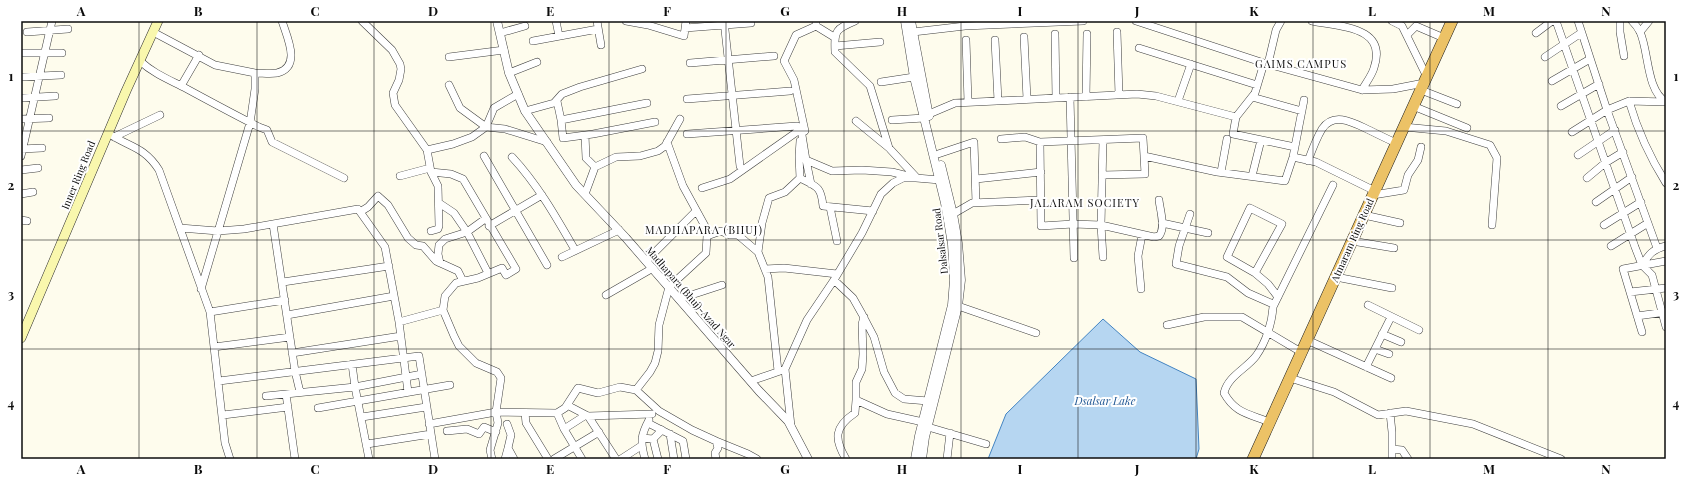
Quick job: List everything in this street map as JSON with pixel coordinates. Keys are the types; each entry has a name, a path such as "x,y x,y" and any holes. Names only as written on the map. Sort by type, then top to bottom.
{"highway":[{"name":"Atmaram Ring Road","path":"1253,459 1452,21"}],"main road":[{"name":"Inner Ring Road","path":"21,321 117,94 151,21"},
{"name":"Inner Ring Road","path":"21,338 111,135 140,61 158,21"}],"street":[{"path":"42,148 22,152 52,21"},
{"path":"153,32 199,55 215,65 255,73 276,73 286,70 290,65 291,50 282,21"},
{"path":"362,21 397,58 401,69 400,80 393,93 395,105 427,150 430,170 438,186 439,226 431,231"},
{"name":"Madhapara (Bhuj)-Azad Ngar","path":"497,21 509,73 525,111 576,185 619,230 750,381 788,421 805,456"},
{"path":"556,21 559,36"},
{"path":"596,21 601,45"},
{"path":"626,21 648,25 684,36 686,25 751,23"},
{"path":"855,21 840,27 834,37 835,52 870,86 889,148"},
{"name":"Dalsalsar Road","path":"905,21 914,77 927,116 954,214 961,280 958,306 915,459"},
{"name":"Dalsalsar Road","path":"911,21 927,116 952,244 954,280 952,305 928,401 922,459"},
{"path":"913,32 965,26 1029,22 1083,21"},
{"path":"1136,21 1266,63 1362,90 1393,89 1424,83"},
{"path":"1281,21 1276,30 1255,92 1236,117 1233,134 1295,147"},
{"path":"1312,21 1356,29 1366,34 1373,40 1377,47 1377,58 1374,69 1362,90"},
{"path":"1392,21 1402,24 1424,83 1457,104"},
{"path":"1536,33 1552,21"},
{"path":"1556,21 1630,234 1642,265 1652,274 1664,312 1666,327"},
{"path":"1578,21 1607,110 1616,130 1657,248"},
{"path":"1620,21 1620,32 1624,56"},
{"path":"1632,21 1640,32 1651,76 1659,97 1666,102"},
{"path":"1640,32 1649,21"},
{"path":"724,23 740,166"},
{"path":"687,134 799,127 805,131 794,80 784,61 796,35 816,24 834,37"},
{"path":"500,34 525,26"},
{"path":"1407,35 1416,26 1444,38"},
{"path":"27,32 68,29"},
{"path":"534,41 598,29"},
{"path":"1117,32 1119,95"},
{"path":"1054,34 1056,98"},
{"path":"1086,34 1086,97"},
{"path":"1545,57 1581,34"},
{"path":"1024,37 1027,99"},
{"path":"966,40 968,102"},
{"path":"995,40 998,101"},
{"path":"834,46 880,42"},
{"path":"1139,48 1257,85"},
{"path":"449,57 504,50"},
{"path":"21,53 62,53"},
{"path":"181,86 199,55"},
{"path":"690,63 774,56"},
{"path":"1552,81 1590,58"},
{"path":"140,61 148,69 160,77 181,86 250,123 267,130 272,142 344,178"},
{"path":"509,73 537,62"},
{"path":"1178,101 1191,64"},
{"path":"525,111 557,101 567,92 642,68"},
{"path":"201,289 250,123 255,90 255,73"},
{"path":"21,78 61,75"},
{"path":"880,82 914,77"},
{"path":"1561,106 1599,84"},
{"path":"449,85 460,108 486,127 505,129 547,142"},
{"path":"687,98 790,91"},
{"path":"427,150 454,144 472,137 486,127 494,108 518,94"},
{"path":"892,120 927,116 954,103 1137,94 1156,96 1178,101 1236,117"},
{"path":"21,98 55,96"},
{"path":"1070,97 1074,258"},
{"path":"1252,97 1302,111"},
{"path":"1144,156 1221,172 1285,181 1293,157 1304,100"},
{"path":"557,101 563,138 655,122"},
{"path":"1572,132 1607,110 1629,101 1666,102"},
{"path":"1629,101 1637,128 1651,160 1666,183"},
{"path":"561,120 647,103"},
{"path":"1413,106 1467,128"},
{"path":"111,135 160,115"},
{"path":"21,119 49,118"},
{"path":"585,194 595,167 616,157 640,156 658,151 665,146 680,119"},
{"path":"1308,161 1322,128 1328,123 1336,120 1354,122 1394,142"},
{"path":"856,121 889,148 916,178"},
{"path":"799,127 811,184"},
{"path":"758,252 762,223 769,198 785,192 800,178 799,127"},
{"path":"702,188 730,179 799,127"},
{"path":"1404,127 1446,131 1490,145 1497,158 1492,225"},
{"path":"1578,155 1616,130"},
{"path":"111,135 143,151 152,159 159,170 210,312 219,380 225,443 230,459"},
{"path":"585,135 586,158 595,167"},
{"path":"1001,139 1025,137 1040,142 1143,138 1145,174 1102,175"},
{"path":"1221,172 1227,139"},
{"path":"1103,140 1101,225 1103,257"},
{"path":"1252,176 1261,140"},
{"path":"636,390 655,363 658,351 659,325 669,287 706,253 706,228 683,186 667,142"},
{"path":"938,154 974,142 976,203"},
{"path":"1040,142 1040,200 1042,226 1073,224 1101,225 1154,237 1159,236 1162,233 1159,200"},
{"path":"1293,157 1316,162 1374,193 1404,190 1408,175 1418,160 1421,147"},
{"path":"1587,178 1605,163 1623,152"},
{"path":"484,156 547,265"},
{"path":"512,157 528,174 575,250"},
{"path":"806,160 832,171 862,170 892,172 916,178"},
{"path":"21,170 38,168"},
{"path":"400,176 430,170 451,174 463,180 516,269 506,275 502,268 478,278 454,284 445,296 443,310 459,346 476,363 497,372 499,375 501,383 496,412 498,423 490,450 492,459"},
{"path":"976,179 1041,172"},
{"path":"1596,202 1632,177"},
{"path":"800,178 818,187 824,206 873,211"},
{"path":"750,381 782,370 807,320 836,277 882,194 893,183 902,178 940,180"},
{"path":"1264,420 1245,413 1230,404 1224,393 1226,385 1256,356 1268,333 1273,307 1333,186"},
{"path":"21,194 33,192"},
{"path":"489,226 542,195"},
{"path":"360,212 368,207 378,196 388,205 408,238 416,245 423,246 433,259 458,271 463,281"},
{"path":"954,214 976,203 1040,200"},
{"path":"1604,225 1641,202"},
{"path":"439,204 454,213 467,232 488,273"},
{"path":"830,207 837,241"},
{"path":"1255,273 1282,224 1250,208 1227,256 1255,273 1268,284 1278,297"},
{"path":"180,228 218,231 244,229 358,209 385,247 399,322 408,392"},
{"path":"646,261 696,211"},
{"path":"1190,214 1176,264 1227,277 1248,293 1273,304 1273,307"},
{"path":"1364,215 1400,223"},
{"path":"440,263 438,254 440,245 445,240 467,232 485,219"},
{"path":"1162,223 1208,233"},
{"path":"1611,246 1648,223"},
{"path":"273,224 283,282 292,353 300,392"},
{"path":"562,258 575,250 619,230"},
{"path":"707,236 721,231 730,235 738,235 758,252 766,269 791,428"},
{"path":"1141,289 1138,256 1142,234"},
{"path":"1352,241 1394,248"},
{"path":"1642,265 1649,254 1657,248 1666,246"},
{"path":"1642,332 1623,269 1666,261"},
{"path":"283,282 389,266"},
{"path":"606,295 653,268"},
{"path":"766,269 784,268 836,277 853,298 864,316 874,337 884,372 894,393 904,399 928,401"},
{"path":"1336,277 1392,288"},
{"path":"679,299 722,285"},
{"path":"1630,292 1666,288"},
{"path":"287,315 394,296"},
{"path":"210,312 285,300"},
{"path":"958,306 1036,333"},
{"path":"1368,306 1419,330"},
{"path":"399,322 443,310"},
{"path":"1637,316 1664,312"},
{"path":"846,459 838,444 839,430 845,420 855,413 856,382 862,369 862,324 864,316"},
{"path":"1366,367 1391,316"},
{"path":"1167,325 1204,317 1242,317 1301,352"},
{"path":"1382,334 1401,342"},
{"path":"292,353 401,336"},
{"path":"214,347 290,337"},
{"path":"1307,340 1391,378"},
{"path":"1375,348 1389,354"},
{"path":"219,380 419,356 435,459"},
{"path":"352,364 354,387 362,417 370,459"},
{"path":"266,396 354,387 422,374"},
{"path":"1290,378 1334,392 1378,415 1406,411 1473,424 1561,459"},
{"path":"318,408 450,385"},
{"path":"429,424 496,412 557,414 567,405 578,388 598,393 620,387 636,390 654,411 757,459"},
{"path":"286,394 295,459"},
{"path":"856,400 887,414 986,444"},
{"path":"567,405 587,415 616,459"},
{"path":"222,415 288,407"},
{"path":"362,417 426,407"},
{"path":"564,429 587,415 654,411"},
{"path":"644,459 641,446 642,438 654,411"},
{"path":"525,413 526,423 548,459"},
{"path":"1390,413 1392,459"},
{"path":"557,414 582,459"},
{"path":"648,423 683,440 686,459"},
{"path":"505,459 511,436 508,424"},
{"path":"447,431 468,429 479,434 484,427 496,432"},
{"path":"653,439 662,430"},
{"path":"554,459 575,448 599,432"},
{"path":"947,459 950,433"},
{"path":"367,444 431,434"},
{"path":"670,434 674,459"},
{"path":"642,438 653,439"},
{"path":"653,439 658,459"},
{"path":"716,441 718,448 715,453 716,459"},
{"path":"621,459 641,446"},
{"path":"508,448 514,459"},
{"path":"1392,449 1402,450 1408,459"}],"water":[{"name":"Dsalsar Lake","path":"1103,319 1140,352 1196,379 1199,449 1196,459 988,459 1006,414"}],"district":[{"name":"GAIMS CAMPUS","path":"1301,63"},
{"name":"JALARAM SOCIETY","path":"1085,202"},
{"name":"MADHAPARA (BHUJ)","path":"704,229"}]}
